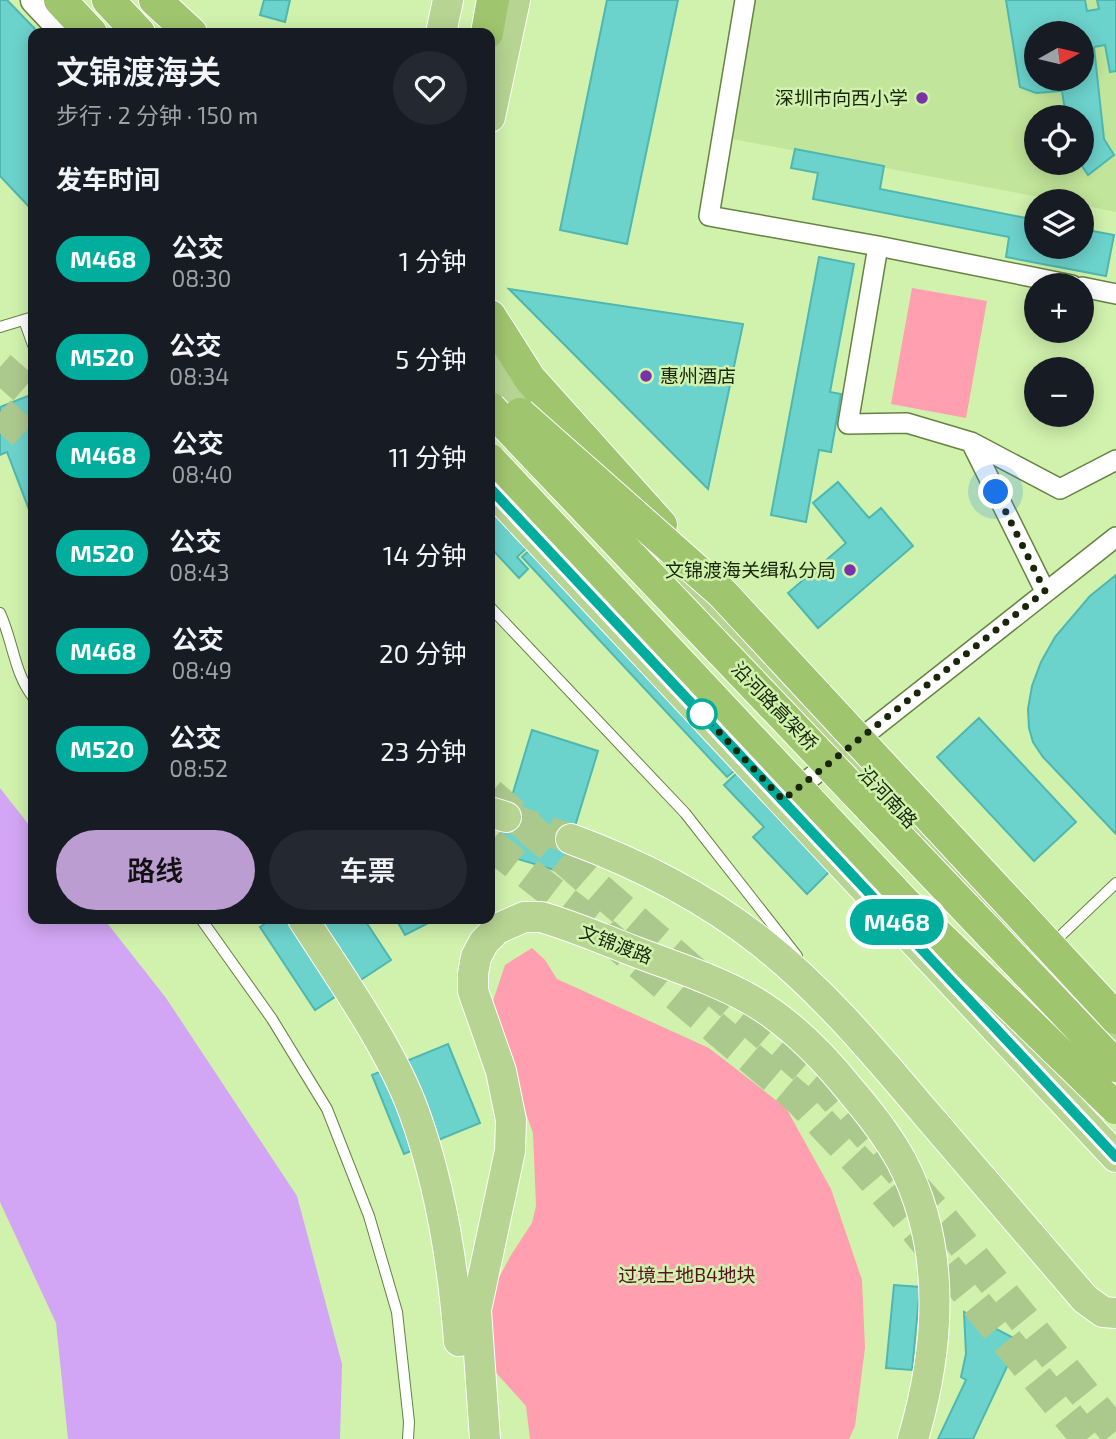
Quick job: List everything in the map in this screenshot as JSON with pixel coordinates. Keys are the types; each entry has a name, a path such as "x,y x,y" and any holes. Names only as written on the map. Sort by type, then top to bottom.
{"highway":[{"path":"60,0 86,28"},
{"path":"108,0 134,28"},
{"path":"155,0 186,28"},
{"path":"488,28 493,0"},
{"path":"495,324 530,379"},
{"path":"495,342 722,593 1116,1018"},
{"path":"495,391 722,593"},
{"name":"沿河路高架桥","path":"495,413 1116,1066"},
{"name":"沿河路高架桥","path":"495,465 904,901 1116,1108"}],"main road":[{"path":"36,0 61,28"},
{"path":"137,0 164,28"},
{"path":"442,28 447,0"},
{"path":"495,94 515,0"},
{"name":"沿河南路","path":"495,373 1116,1042"},
{"path":"495,493 1116,1157"},
{"path":"571,839 643,868 684,890 724,916 794,970 856,1031 1085,1299 1103,1312 1116,1313"},
{"name":"文锦渡路","path":"485,1439 476,1310 510,1151 511,1120 501,1071 473,991 473,974 476,957 484,942 496,929 524,917 541,917 556,921 722,985 753,1001 784,1022 806,1042 838,1074 875,1119 900,1158 916,1192 932,1253 935,1308 933,1339 929,1375 913,1439"},
{"path":"306,924 388,1057 414,1110 436,1181 447,1237 456,1299 466,1439"}],"street":[{"path":"745,0 709,216 1024,275"},
{"path":"878,246 848,424 907,423 971,442 1060,489 1116,460"},
{"path":"1094,289 1116,294"},
{"path":"971,442 1045,591"},
{"path":"783,800 1116,537"}],"lane":[{"path":"0,327 28,319"},
{"path":"495,612 685,813 856,1031"},
{"path":"0,613 14,659 28,690"},
{"path":"1038,958 1116,883"},
{"path":"205,924 272,1018 327,1110 369,1216 397,1312 409,1422 408,1439"}],"shaded area":[{"name":"深圳市向西小学","path":"745,0 1116,0 1116,212 1094,207 1094,189 1024,189 1024,194 722,137"},
{"path":"0,788 28,824 28,924 108,924 166,998 297,1196 342,1364 340,1439 68,1439 56,1323 0,1202"}],"green space":[{"path":"912,288 987,301 966,418 891,404"},
{"name":"过境土地B4地块","path":"532,948 545,960 557,979 709,1048 786,1108 831,1189 862,1280 865,1348 855,1426 849,1439 530,1439 526,1406 490,1366 485,1304 511,1255 532,1223 536,1206 533,1133 501,1044 493,1001 505,965"}],"building":[{"path":"0,0 7,0 34,28 28,28 28,206 0,176"},
{"path":"264,0 290,0 285,22 260,15"},
{"path":"607,0 678,0 627,244 560,230"},
{"path":"1006,0 1085,0 1087,11 1099,9 1097,0 1116,0 1116,71 1110,72 1105,45 1094,47 1094,21 1024,21 1024,88 1020,87"},
{"path":"1094,47 1104,139 1114,155 1094,170 1094,105 1064,105 1062,91 1094,91"},
{"path":"1031,91 1062,91 1036,93"},
{"path":"795,149 884,166 880,189 1024,218 1024,259 1094,259 1094,231 1114,235 1106,276 1006,257 1009,237 813,199 818,173 791,168"},
{"path":"819,257 854,264 830,392 841,394 831,452 819,450 806,522 771,515"},
{"path":"509,289 743,324 708,489"},
{"path":"28,396 28,507 7,452 0,455 0,407"},
{"name":"文锦渡海关缉私分局","path":"838,482 869,518 881,508 913,546 818,628 788,593 846,543 813,503"},
{"path":"495,509 529,546 517,557 528,569 519,578 495,552"},
{"path":"534,546 739,767 727,777 522,557"},
{"path":"1116,575 1116,834 1043,757 1033,742 1028,709 1032,686 1041,662 1055,637 1090,596"},
{"path":"979,718 1076,822 1034,861 937,757"},
{"path":"532,730 598,751 561,872 495,852"},
{"path":"740,770 833,868 807,894 753,837 764,827 724,785"},
{"path":"264,924 367,924 391,960 315,1010 260,927"},
{"path":"399,924 426,924 405,935"},
{"path":"448,1044 480,1123 404,1154 372,1075"},
{"path":"894,1285 920,1287 912,1370 886,1368"},
{"path":"964,1312 1019,1341 973,1439 938,1439 966,1380 961,1377 966,1354"}],"tunnel":[{"path":"0,367 28,392"},
{"path":"0,412 28,437"},
{"path":"495,798 822,1084 944,1221 1116,1433"},
{"path":"506,817 571,839"},
{"path":"495,848 593,924 799,1099 908,1220 1087,1439"}],"bus line":[{"name":"M468","path":"495,493 1116,1157"}],"place":[{"name":"深圳市向西小学","path":"922,98"},
{"name":"惠州酒店","path":"646,376"},
{"name":"文锦渡海关缉私分局","path":"850,570"}],"route":[{"path":"702,714 783,800 1045,591 996,492"}]}
